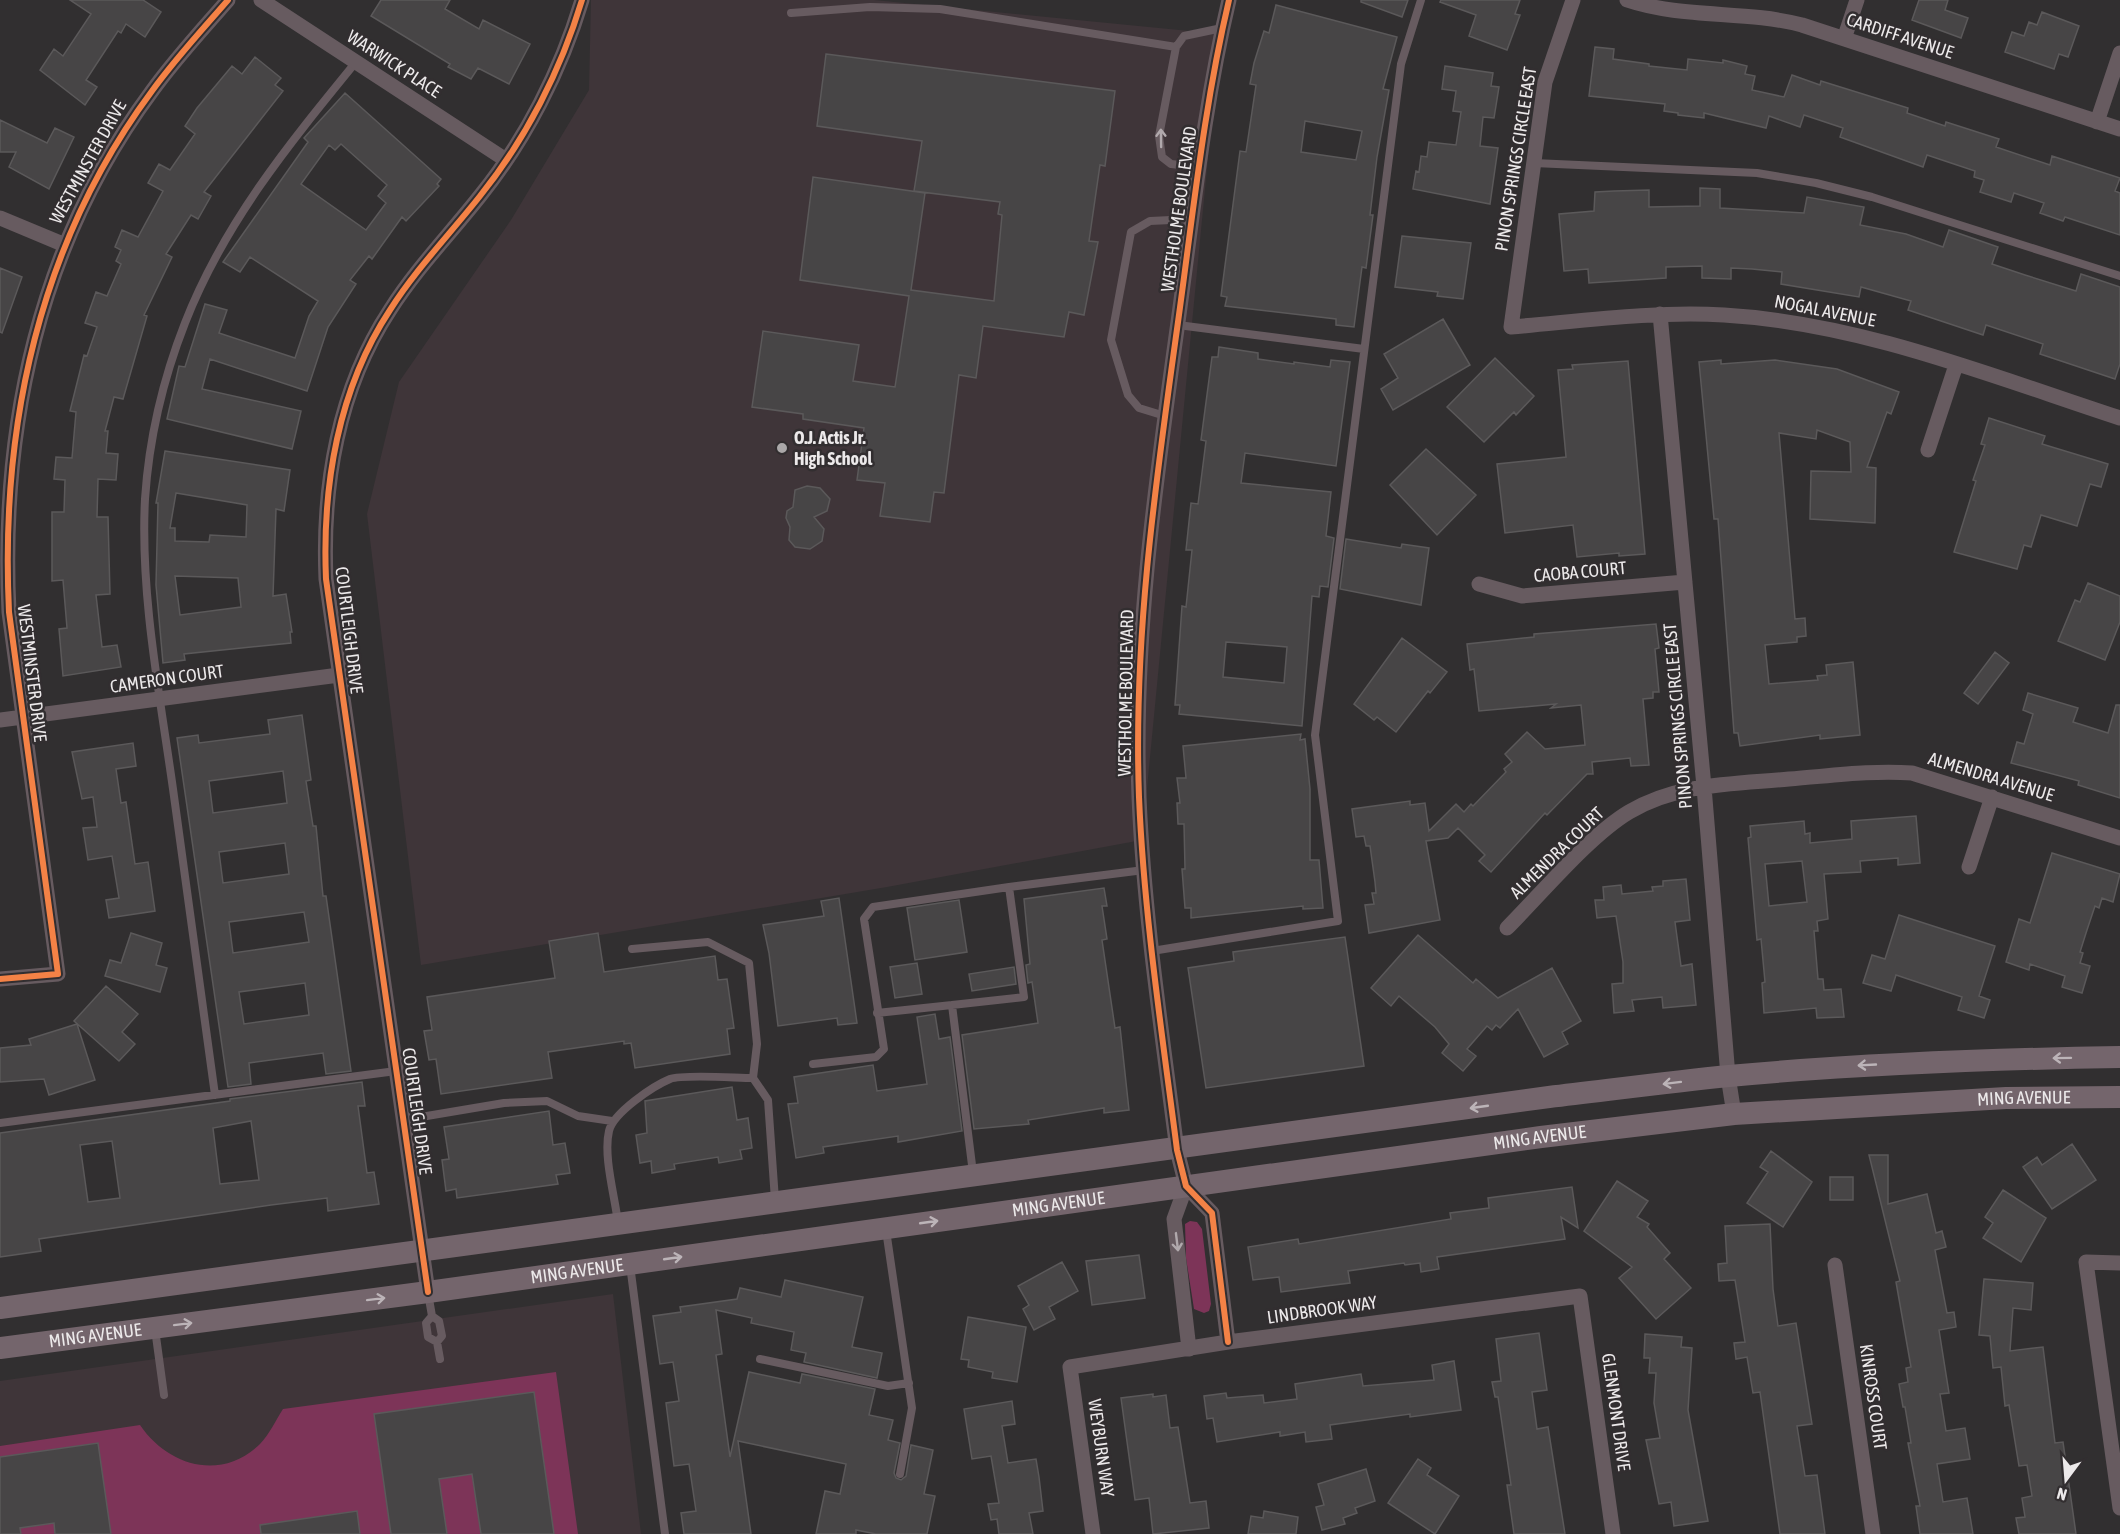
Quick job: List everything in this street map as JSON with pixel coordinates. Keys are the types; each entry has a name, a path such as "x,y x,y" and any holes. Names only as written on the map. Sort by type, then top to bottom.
{"main road":[{"name":"MING AVENUE","path":"0,1308 974,1178 1549,1097 1728,1076 1864,1065 2013,1059 2120,1058"},
{"name":"MING AVENUE","path":"0,1348 428,1292 1541,1137 1734,1114 2006,1098 2120,1097"}],"street":[{"name":"WESTMINSTER DRIVE","path":"0,979 58,974 22,719 7,591 4,479 27,359 42,307 65,245 89,193 122,135 152,91 228,0"},
{"name":"WARWICK PLACE","path":"261,0 506,160"},
{"name":"COURTLEIGH DRIVE","path":"428,1292 326,579 327,494 347,403 363,360 388,312 415,273 481,195 532,119 556,70 582,0"},
{"name":"WESTHOLME BOULEVARD","path":"1228,1342 1212,1213 1186,1186 1177,1150 1144,870 1139,796 1138,714 1142,610 1165,416 1199,166 1222,28 1229,0"},
{"name":"PINON SPRINGS CIRCLE EAST","path":"1511,327 1545,82 1573,0"},
{"name":"CARDIFF AVENUE","path":"1627,0 1662,8 1778,19 2120,129"},
{"path":"1844,39 1857,0"},
{"path":"2097,122 2120,53"},
{"path":"0,218 65,245"},
{"name":"PINON SPRINGS CIRCLE EAST","path":"1660,314 1728,1076 1734,1114"},
{"name":"NOGAL AVENUE","path":"1511,327 1660,314 1745,317 1839,330 2120,418"},
{"path":"1928,450 1956,365"},
{"name":"CAOBA COURT","path":"1479,584 1522,596 1685,582"},
{"name":"CAMERON COURT","path":"0,720 22,719 339,675"},
{"name":"ALMENDRA AVENUE","path":"1704,787 1881,771 1912,773 2120,838"},
{"name":"ALMENDRA COURT","path":"1507,928 1604,831 1629,812 1654,800 1704,787"},
{"path":"1969,867 1992,797"},
{"path":"1186,1186 1174,1219 1189,1349"},
{"path":"2120,1263 2086,1262 2120,1508"},
{"name":"KINROSS COURT","path":"1835,1265 1873,1534"},
{"name":"LINDBROOK WAY","path":"1070,1366 1228,1342 1580,1296"},
{"name":"GLENMONT DRIVE","path":"1580,1296 1613,1534"},
{"name":"WEYBURN WAY","path":"1070,1366 1093,1534"}],"lane":[{"path":"1152,951 1338,921 1315,735 1401,64 1421,0"},
{"path":"791,13 870,7 940,9 1176,47"},
{"path":"1199,166 1171,164 1162,157 1159,135 1176,47 1184,36 1222,28"},
{"path":"215,1095 160,700 146,573 145,500 154,428 168,370 207,273 244,208 279,155 356,62"},
{"path":"1534,163 1757,173 1816,183 1872,197 2120,276"},
{"path":"1165,416 1139,408 1128,395 1111,340 1131,232 1150,221 1192,219"},
{"path":"1178,325 1365,349"},
{"path":"813,1064 876,1057 884,1049 864,920 873,907 1144,870"},
{"path":"877,1013 1024,997 1009,887"},
{"path":"632,950 708,942 749,963 757,1044 753,1078 768,1100 775,1204"},
{"path":"952,1005 974,1178"},
{"path":"0,1123 396,1071"},
{"path":"619,1225 609,1158 608,1133 612,1121 625,1108 672,1078 753,1078"},
{"path":"403,1120 504,1103 547,1101 578,1116 612,1121"},
{"path":"885,1228 912,1408 900,1474"},
{"path":"630,1263 665,1534"},
{"path":"428,1292 432,1316 439,1321 442,1336 437,1342 440,1359"},
{"path":"432,1316 426,1323 428,1337 437,1342"},
{"path":"155,1328 164,1395"},
{"path":"760,1359 888,1386 909,1383"}],"shaded area":[{"name":"O.J. Actis Jr. High School","path":"591,0 874,0 1220,34 1142,840 887,887 421,965 367,514 399,382 511,220 589,90"},
{"path":"1190,1221 1197,1222 1202,1229 1211,1304 1209,1311 1204,1313 1194,1309 1186,1258 1185,1224"},
{"path":"613,1294 641,1534 0,1534 0,1381"},
{"path":"556,1372 578,1534 0,1534 0,1446 140,1425 165,1451 180,1459 196,1464 229,1463 245,1456 260,1444 283,1409"}],"building":[{"path":"70,0 143,0 161,12 145,37 126,24 121,33 118,31 86,80 97,87 85,105 40,70 54,49 63,56 91,14"},
{"path":"381,0 450,0 445,9 479,29 483,20 530,44 509,84 478,68 471,79 448,67 450,64 371,16"},
{"path":"1361,0 1408,0 1402,17 1361,2"},
{"path":"1441,0 1520,0 1515,14 1520,15 1507,50 1469,36 1476,15 1440,2"},
{"path":"1919,0 1948,0 1945,10 1968,18 1961,38 1912,20"},
{"path":"1276,5 1397,37 1383,89 1389,90 1377,157 1366,268 1362,267 1354,327 1336,325 1336,319 1225,306 1227,297 1221,296 1240,151 1246,152 1256,85 1250,84 1264,31 1269,33","holes":["1305,121 1362,131 1356,160 1301,152"]},
{"path":"2042,12 2079,26 2068,57 2059,54 2054,69 2005,52 2012,32 2024,36 2029,22 2037,25"},
{"path":"1595,47 1614,49 1613,59 1649,64 1649,66 1687,70 1688,59 1723,63 1723,60 1747,66 1745,74 1755,76 1752,90 1784,97 1792,75 1820,85 1821,81 1908,108 1907,113 1945,126 1946,122 1999,139 1996,147 2050,165 2052,156 2120,178 2115,191 2120,193 2120,235 2065,217 2063,221 2040,213 2044,203 2014,193 2011,202 1980,192 1984,180 1974,177 1975,171 1927,155 1923,167 1840,137 1843,128 1804,115 1800,127 1769,116 1766,128 1704,113 1704,118 1678,115 1678,113 1664,111 1665,104 1589,96"},
{"path":"826,54 1115,91 1105,166 1100,165 1089,241 1098,242 1084,315 1069,312 1064,337 983,326 976,378 959,375 944,493 934,492 930,522 880,516 885,483 857,480 864,428 803,419 803,414 752,407 763,331 859,345 853,381 895,387 909,296 800,280 813,177 925,193 911,290 994,301 1002,215 998,214 1000,202 914,191 922,141 817,126"},
{"path":"255,57 281,78 275,85 283,91 204,192 211,196 198,219 191,215 166,254 172,257 144,315 147,316 123,399 114,397 105,431 108,431 106,453 118,454 116,480 98,479 97,517 108,517 110,594 96,595 102,647 117,645 121,667 63,676 59,629 67,628 63,580 52,581 52,512 64,512 65,480 54,479 56,457 72,458 76,412 70,411 84,355 87,356 97,327 85,323 96,292 107,296 121,264 116,261 121,250 115,247 122,230 138,237 163,191 148,183 159,164 170,170 195,134 185,126 197,108 232,66 242,74"},
{"path":"1445,66 1493,73 1491,86 1499,87 1494,118 1483,117 1480,146 1498,148 1490,204 1413,189 1416,171 1419,172 1421,156 1427,157 1429,142 1456,145 1461,112 1453,111 1456,91 1442,89"},
{"path":"345,93 441,179 437,184 439,186 406,221 402,217 372,259 369,256 350,280 356,284 328,327 307,391 210,359 202,389 301,411 292,449 167,419 179,366 185,367 205,304 227,310 219,333 295,358 309,316 318,301 250,257 240,272 223,262 308,142 304,138","holes":["341,144 387,185 378,196 386,203 366,230 301,184 329,145 335,150"]},
{"path":"0,120 47,143 55,128 74,137 49,189 9,167 16,152 0,152"},
{"path":"1700,188 1720,189 1720,208 1804,213 1807,197 1864,207 1860,225 1906,234 1943,247 1949,230 1998,247 1992,264 2025,275 2076,291 2081,274 2120,287 2120,364 2115,379 2040,354 2043,344 1986,325 1983,335 1908,310 1911,301 1861,287 1859,297 1781,284 1782,272 1752,269 1731,268 1731,279 1702,278 1702,266 1666,267 1666,278 1589,283 1588,269 1564,271 1559,214 1594,211 1595,192 1649,190 1649,207 1700,206"},
{"path":"1402,236 1471,243 1463,299 1437,296 1438,292 1395,287"},
{"path":"0,268 22,277 2,333 0,332"},
{"path":"1443,319 1470,365 1393,410 1381,389 1398,378 1384,354"},
{"path":"1219,347 1258,353 1258,359 1294,364 1294,362 1330,367 1331,360 1350,362 1336,466 1245,453 1241,483 1331,492 1326,536 1334,538 1328,587 1320,586 1319,597 1312,596 1302,726 1179,714 1180,705 1175,705 1182,606 1186,607 1192,550 1186,550 1191,503 1198,504 1206,441 1201,440 1212,357 1218,357","holes":["1226,642 1287,647 1284,683 1223,677"]},
{"path":"1495,358 1534,396 1484,442 1447,407"},
{"path":"1721,360 1721,364 1775,360 1837,369 1899,392 1891,414 1887,412 1867,467 1876,468 1875,523 1810,519 1811,471 1851,472 1850,442 1817,430 1816,439 1779,433 1795,619 1805,618 1806,636 1797,637 1797,642 1765,645 1769,684 1818,680 1817,676 1827,675 1826,665 1853,662 1860,735 1820,739 1820,735 1740,746 1738,733 1734,733 1718,519 1714,519 1699,362"},
{"path":"1628,361 1645,554 1619,556 1619,553 1577,557 1573,525 1505,533 1497,464 1566,457 1558,370 1573,369 1572,365"},
{"path":"1989,418 2045,436 2042,444 2108,464 2101,487 2090,484 2077,526 2041,515 2031,547 2024,545 2017,569 1954,552 1976,481 1973,480 1985,445 1981,444"},
{"path":"1426,449 1476,495 1437,535 1390,485"},
{"path":"165,451 290,470 284,511 276,509 273,596 286,594 292,632 290,632 291,643 184,654 185,660 163,663 156,585 158,503 156,503","holes":["176,493 247,505 246,537 210,535 209,542 175,541 175,528 170,528","175,576 238,578 241,607 180,615"]},
{"path":"807,486 820,488 830,499 827,511 814,517 824,529 822,541 810,549 795,547 789,540 790,527 786,518 787,511 793,507 795,490"},
{"path":"1346,539 1401,548 1402,544 1429,548 1421,605 1340,589"},
{"path":"2088,583 2120,596 2120,622 2105,660 2058,641 2075,600 2080,602"},
{"path":"1656,624 1659,648 1655,649 1659,692 1653,692 1653,698 1643,699 1649,765 1631,766 1630,758 1592,762 1593,774 1587,774 1547,815 1545,813 1491,872 1479,861 1485,855 1458,828 1448,838 1426,841 1440,920 1369,933 1365,905 1374,904 1372,893 1376,893 1375,882 1370,846 1366,846 1364,836 1356,837 1352,809 1410,801 1410,805 1425,803 1429,831 1456,804 1464,812 1471,804 1473,806 1506,772 1504,769 1512,762 1505,754 1527,732 1545,749 1585,745 1581,705 1551,708 1556,704 1479,711 1474,669 1470,670 1467,644 1534,637 1534,634"},
{"path":"1402,638 1447,672 1430,693 1428,691 1396,732 1377,717 1374,720 1354,704"},
{"path":"1995,652 2009,663 1978,704 1964,693"},
{"path":"2028,693 2078,708 2073,722 2108,733 2116,705 2120,705 2120,798 2078,785 2079,781 2011,763 2017,742 2024,744 2033,714 2023,710"},
{"path":"302,715 311,780 306,781 313,826 316,826 323,896 326,896 351,1071 326,1074 323,1053 249,1063 251,1084 228,1087 177,738 198,735 199,743 270,734 268,720","holes":["283,771 287,803 213,813 209,781","285,843 289,874 223,883 219,852","304,912 309,942 233,953 229,922","305,983 309,1015 244,1024 239,992"]},
{"path":"1301,734 1300,740 1305,739 1310,789 1310,860 1319,860 1323,908 1303,909 1303,906 1191,918 1191,908 1185,908 1182,869 1185,869 1184,824 1178,824 1177,803 1180,803 1177,778 1186,778 1183,746"},
{"path":"133,743 136,766 116,769 121,803 126,802 135,864 148,862 155,911 109,918 106,900 119,898 112,856 88,860 83,828 97,827 93,797 82,799 72,752"},
{"path":"1916,816 1920,863 1898,865 1898,858 1860,861 1861,872 1824,874 1828,919 1817,921 1818,931 1814,931 1818,979 1823,979 1824,990 1841,989 1844,1017 1817,1018 1816,1008 1764,1013 1762,983 1765,982 1761,939 1757,940 1748,838 1751,837 1750,826 1804,821 1805,834 1810,833 1810,843 1852,839 1851,821","holes":["1802,861 1807,902 1769,906 1765,864"]},
{"path":"2052,853 2120,874 2113,902 2102,898 2099,908 2095,906 2087,930 2080,952 2083,953 2080,963 2090,966 2082,993 2062,987 2065,976 2030,964 2029,970 2006,962 2019,919 2030,923"},
{"path":"1686,879 1690,920 1675,922 1681,966 1692,964 1696,1005 1663,1008 1662,997 1632,1000 1634,1011 1614,1013 1612,984 1623,983 1623,962 1616,916 1597,918 1595,900 1604,900 1603,887 1621,885 1622,894 1653,891 1652,887 1663,886 1663,881"},
{"path":"1104,888 1107,906 1102,906 1107,939 1102,940 1115,1028 1120,1027 1129,1110 1104,1113 1104,1108 1028,1120 1029,1124 974,1129 962,1035 1038,1023 1032,982 1028,983 1026,965 1030,964 1024,899"},
{"path":"839,898 857,1023 838,1025 837,1018 778,1026 769,953 763,925 824,916 821,901"},
{"path":"959,900 967,952 915,960 907,908"},
{"path":"1899,915 1995,946 1979,996 1990,1000 1984,1018 1958,1010 1962,997 1896,975 1891,991 1863,983 1872,955 1885,959"},
{"path":"131,933 162,943 156,965 167,968 160,992 105,976 110,960 121,963"},
{"path":"598,933 604,972 715,956 718,980 727,979 734,1028 727,1029 730,1054 635,1068 631,1043 624,1044 624,1041 548,1052 552,1078 441,1094 436,1059 429,1060 424,1031 432,1030 427,997 555,978 549,941"},
{"path":"1418,935 1473,983 1476,979 1498,998 1552,968 1581,1021 1562,1032 1568,1044 1544,1057 1518,1009 1500,1028 1496,1025 1492,1030 1487,1026 1467,1049 1476,1056 1463,1071 1442,1053 1449,1044 1435,1027 1399,996 1391,1006 1371,988"},
{"path":"1345,937 1364,1066 1206,1088 1188,968 1234,961 1233,952"},
{"path":"917,963 922,994 895,998 890,967"},
{"path":"1014,967 1016,984 972,991 969,974"},
{"path":"106,986 138,1014 122,1032 135,1044 119,1061 74,1021"},
{"path":"935,1014 939,1039 950,1037 962,1131 898,1142 898,1136 823,1147 824,1153 796,1158 788,1104 798,1103 794,1077 873,1065 877,1091 927,1084 917,1017"},
{"path":"77,1024 95,1080 49,1095 44,1079 0,1082 0,1048 31,1045 29,1039"},
{"path":"362,1082 365,1106 358,1106 367,1173 374,1172 379,1204 328,1211 327,1198 271,1205 39,1239 41,1251 0,1257 0,1133 230,1101 230,1099","holes":["251,1121 259,1180 220,1184 213,1128","112,1141 120,1198 88,1202 80,1145"]},
{"path":"732,1087 737,1120 748,1118 752,1148 740,1150 742,1159 719,1163 718,1157 674,1164 675,1169 652,1173 651,1161 640,1163 636,1135 647,1133 645,1101"},
{"path":"549,1111 553,1145 565,1143 570,1173 556,1175 558,1184 457,1198 456,1189 446,1191 442,1160 449,1159 444,1127"},
{"path":"2072,1144 2096,1180 2052,1209 2023,1167 2037,1157 2042,1165"},
{"path":"1771,1151 1812,1182 1783,1227 1747,1203 1768,1172 1760,1167"},
{"path":"1869,1155 1888,1155 1888,1204 1927,1194 1936,1233 1942,1231 1946,1247 1935,1250 1947,1313 1954,1312 1956,1327 1939,1330 1949,1393 1940,1394 1946,1431 1965,1428 1970,1459 1937,1464 1943,1502 1967,1498 1973,1534 1920,1534 1916,1506 1920,1506 1908,1443 1911,1443 1905,1407 1903,1407 1899,1384 1908,1382 1906,1368 1911,1367 1896,1282 1900,1281"},
{"path":"1830,1177 1853,1177 1853,1200 1830,1200"},
{"path":"1617,1181 1648,1201 1637,1217 1649,1224 1647,1227 1670,1253 1664,1259 1691,1288 1656,1319 1619,1278 1632,1267 1584,1231"},
{"path":"1572,1187 1578,1228 1561,1217 1565,1239 1437,1257 1439,1269 1421,1272 1420,1263 1348,1271 1350,1283 1281,1292 1279,1277 1253,1280 1248,1247 1298,1239 1299,1244 1451,1219 1450,1213 1489,1208 1488,1198"},
{"path":"2003,1190 2046,1218 2021,1262 1983,1238 1993,1223 1985,1217"},
{"path":"1770,1224 1773,1289 1778,1326 1796,1323 1812,1424 1797,1426 1805,1476 1817,1475 1825,1534 1780,1534 1760,1392 1753,1393 1747,1357 1736,1359 1734,1343 1745,1342 1735,1280 1719,1281 1718,1264 1727,1263 1725,1226"},
{"path":"1139,1255 1145,1298 1092,1305 1086,1261"},
{"path":"1062,1262 1078,1291 1049,1307 1055,1319 1034,1330 1023,1309 1029,1305 1018,1286"},
{"path":"1984,1279 2033,1283 2031,1310 2013,1308 2010,1351 2043,1347 2055,1443 2063,1442 2076,1534 2019,1534 2016,1518 2025,1517 2022,1498 2032,1496 2027,1465 2019,1466 2009,1405 2005,1406 2001,1367 1993,1368 1990,1336 1979,1335"},
{"path":"785,1280 863,1297 852,1347 882,1353 877,1378 804,1362 806,1353 791,1350 794,1332 751,1323 752,1318 716,1310 722,1354 716,1355 730,1457 749,1372 800,1383 802,1374 875,1389 869,1415 893,1420 888,1440 900,1443 894,1473 896,1478 901,1480 906,1476 911,1445 933,1450 924,1494 935,1496 927,1534 876,1534 856,1530 856,1534 816,1534 825,1491 840,1494 846,1464 738,1441 751,1534 684,1534 681,1513 696,1511 689,1464 674,1466 666,1403 679,1401 673,1362 660,1364 653,1316 681,1312 680,1307 737,1299 740,1288 781,1297"},
{"path":"968,1317 1026,1327 1017,1382 992,1378 993,1372 968,1367 969,1360 961,1359"},
{"path":"1539,1333 1547,1390 1532,1392 1537,1429 1548,1427 1565,1534 1514,1534 1507,1485 1511,1485 1498,1397 1495,1397 1492,1382 1501,1381 1496,1339"},
{"path":"1645,1334 1682,1337 1681,1347 1692,1348 1688,1410 1708,1521 1674,1526 1671,1502 1659,1504 1646,1440 1660,1438 1654,1403 1656,1373 1649,1373 1650,1358 1644,1358"},
{"path":"1454,1361 1461,1410 1410,1417 1410,1414 1330,1425 1332,1439 1306,1442 1305,1432 1280,1436 1280,1432 1217,1442 1213,1418 1207,1419 1204,1396 1226,1393 1227,1398 1263,1395 1264,1403 1297,1399 1295,1384 1361,1374 1363,1386 1434,1380 1432,1365"},
{"path":"534,1392 554,1534 481,1534 472,1474 439,1479 447,1534 391,1534 374,1414"},
{"path":"1153,1394 1153,1397 1166,1395 1170,1428 1178,1427 1190,1503 1206,1501 1209,1528 1153,1534 1149,1498 1135,1500 1121,1398"},
{"path":"1012,1401 1015,1424 1002,1426 1008,1463 1036,1459 1039,1477 1043,1511 1029,1513 1033,1534 999,1534 997,1519 991,1520 988,1504 999,1503 991,1456 972,1459 964,1409"},
{"path":"98,1443 111,1534 55,1534 54,1523 20,1528 21,1534 0,1534 0,1457"},
{"path":"1418,1459 1431,1468 1427,1475 1459,1496 1435,1534 1388,1503"},
{"path":"1366,1469 1375,1501 1355,1508 1357,1513 1343,1518 1345,1524 1322,1530 1316,1507 1324,1505 1318,1484"},
{"path":"357,1511 360,1534 261,1534 260,1525"},
{"path":"1264,1511 1298,1517 1296,1534 1248,1534 1251,1516 1263,1518"}],"cycle path":[{"path":"0,979 58,974 9,612 8,542 12,474 20,405 35,339 55,274 81,210 113,149 161,79 228,0"},
{"path":"428,1292 326,579 325,544 331,474 346,405 372,340 411,280 497,174 527,127 553,78 582,0"},
{"path":"1228,1342 1212,1213 1186,1186 1177,1150 1145,885 1141,841 1138,737 1143,618 1154,500 1200,160 1229,0"}],"place":[{"name":"O.J. Actis Jr. High School","path":"782,448"}]}
